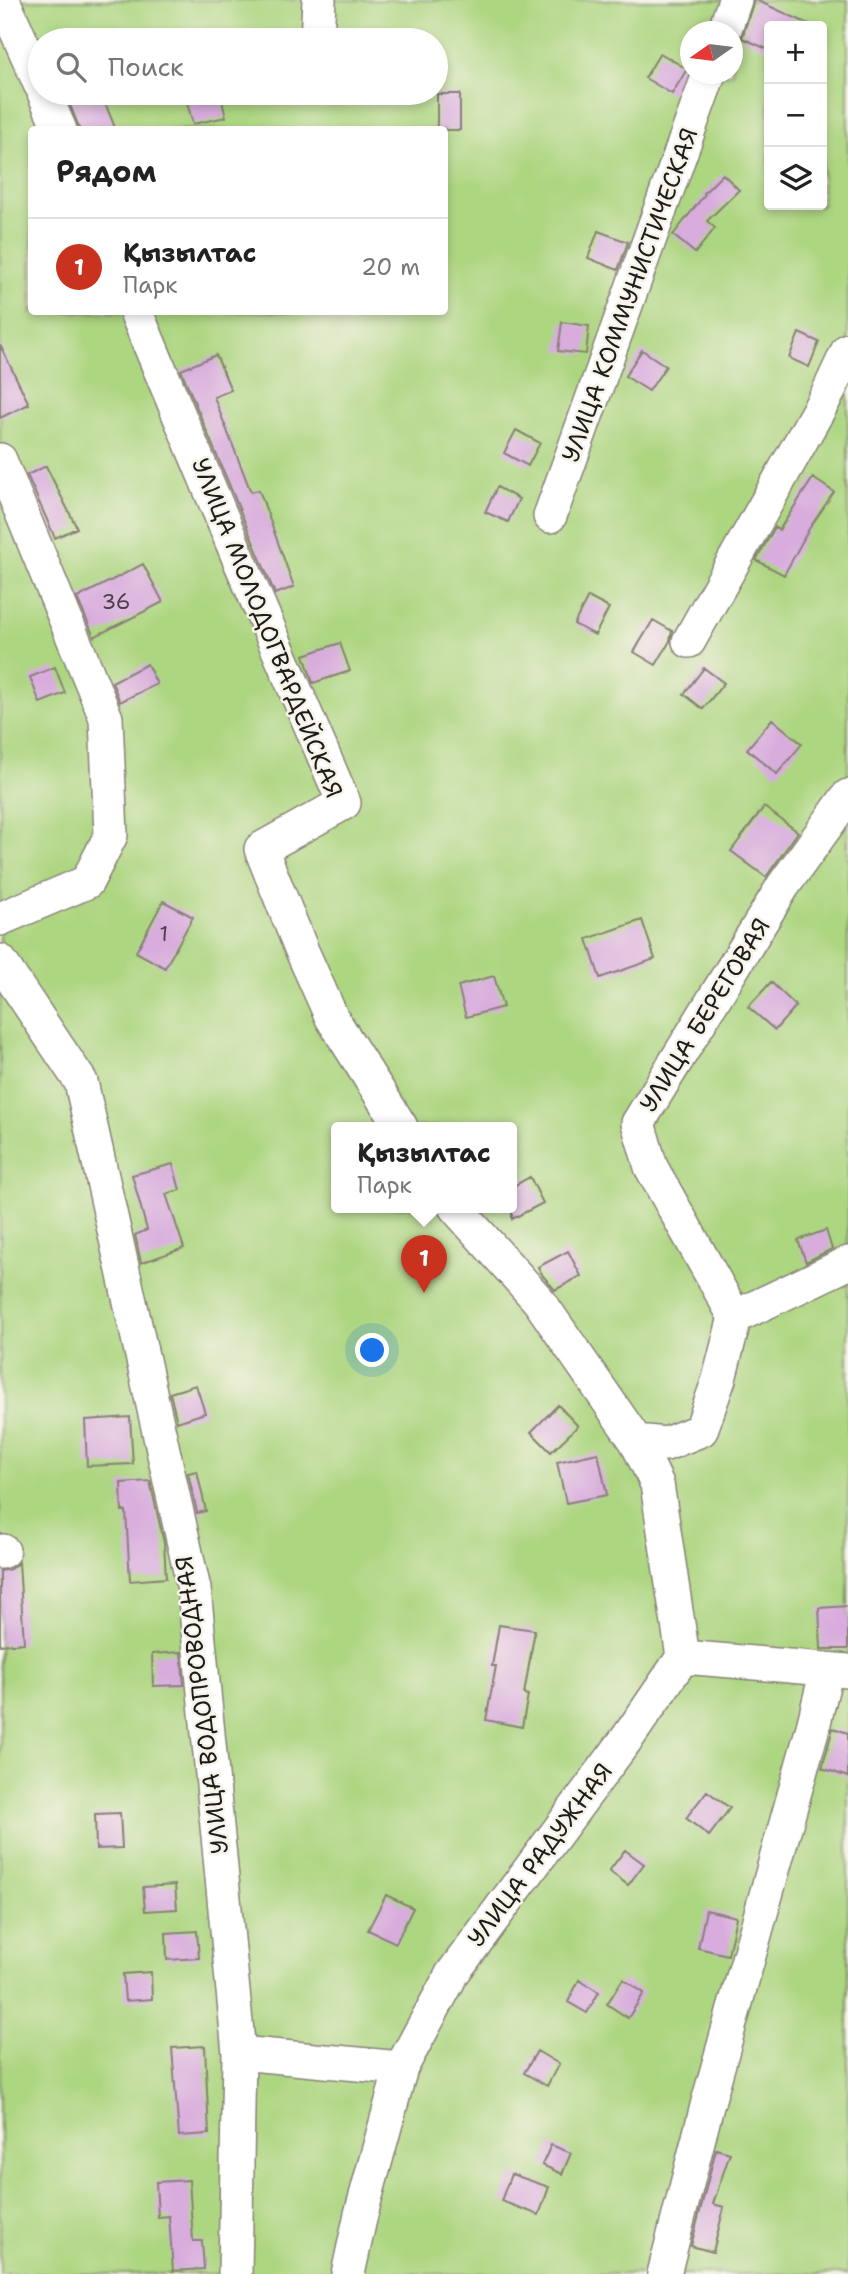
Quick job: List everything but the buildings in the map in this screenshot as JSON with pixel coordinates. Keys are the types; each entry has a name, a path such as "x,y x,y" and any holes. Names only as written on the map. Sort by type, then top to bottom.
{"street":[{"path":"4,0 28,56"},
{"path":"318,28 319,0"},
{"path":"728,21 735,0"},
{"name":"УЛИЦА КОММУНИСТИЧЕСКАЯ","path":"550,516 705,84"},
{"path":"49,105 58,126"},
{"name":"УЛИЦА МОЛОДОГВАРДЕЙСКАЯ","path":"137,315 344,803 261,849 332,1018 398,1122"},
{"path":"690,641 828,393 848,350"},
{"path":"0,460 106,718 111,835 87,883 0,919"},
{"name":"УЛИЦА БЕРЕГОВАЯ","path":"735,1317 651,1167 638,1123 783,886 848,796"},
{"name":"УЛИЦА ВОДОПРОВОДНАЯ","path":"0,961 81,1082 194,1589 239,2053 235,2274"},
{"path":"460,1213 539,1301 636,1441 657,1484 683,1657 838,1670 813,1727 707,2106 664,2274"},
{"path":"636,1441 666,1444 701,1430 719,1379 735,1317 848,1263"},
{"name":"УЛИЦА РАДУЖНАЯ","path":"348,2274 361,2214 401,2068 452,1973 623,1744 683,1657"},
{"path":"239,2053 401,2068"}],"green space":[{"path":"0,0 848,0 848,2274 0,2274"}],"place":[{"name":"Қызылтас","path":"424,1293"}]}
